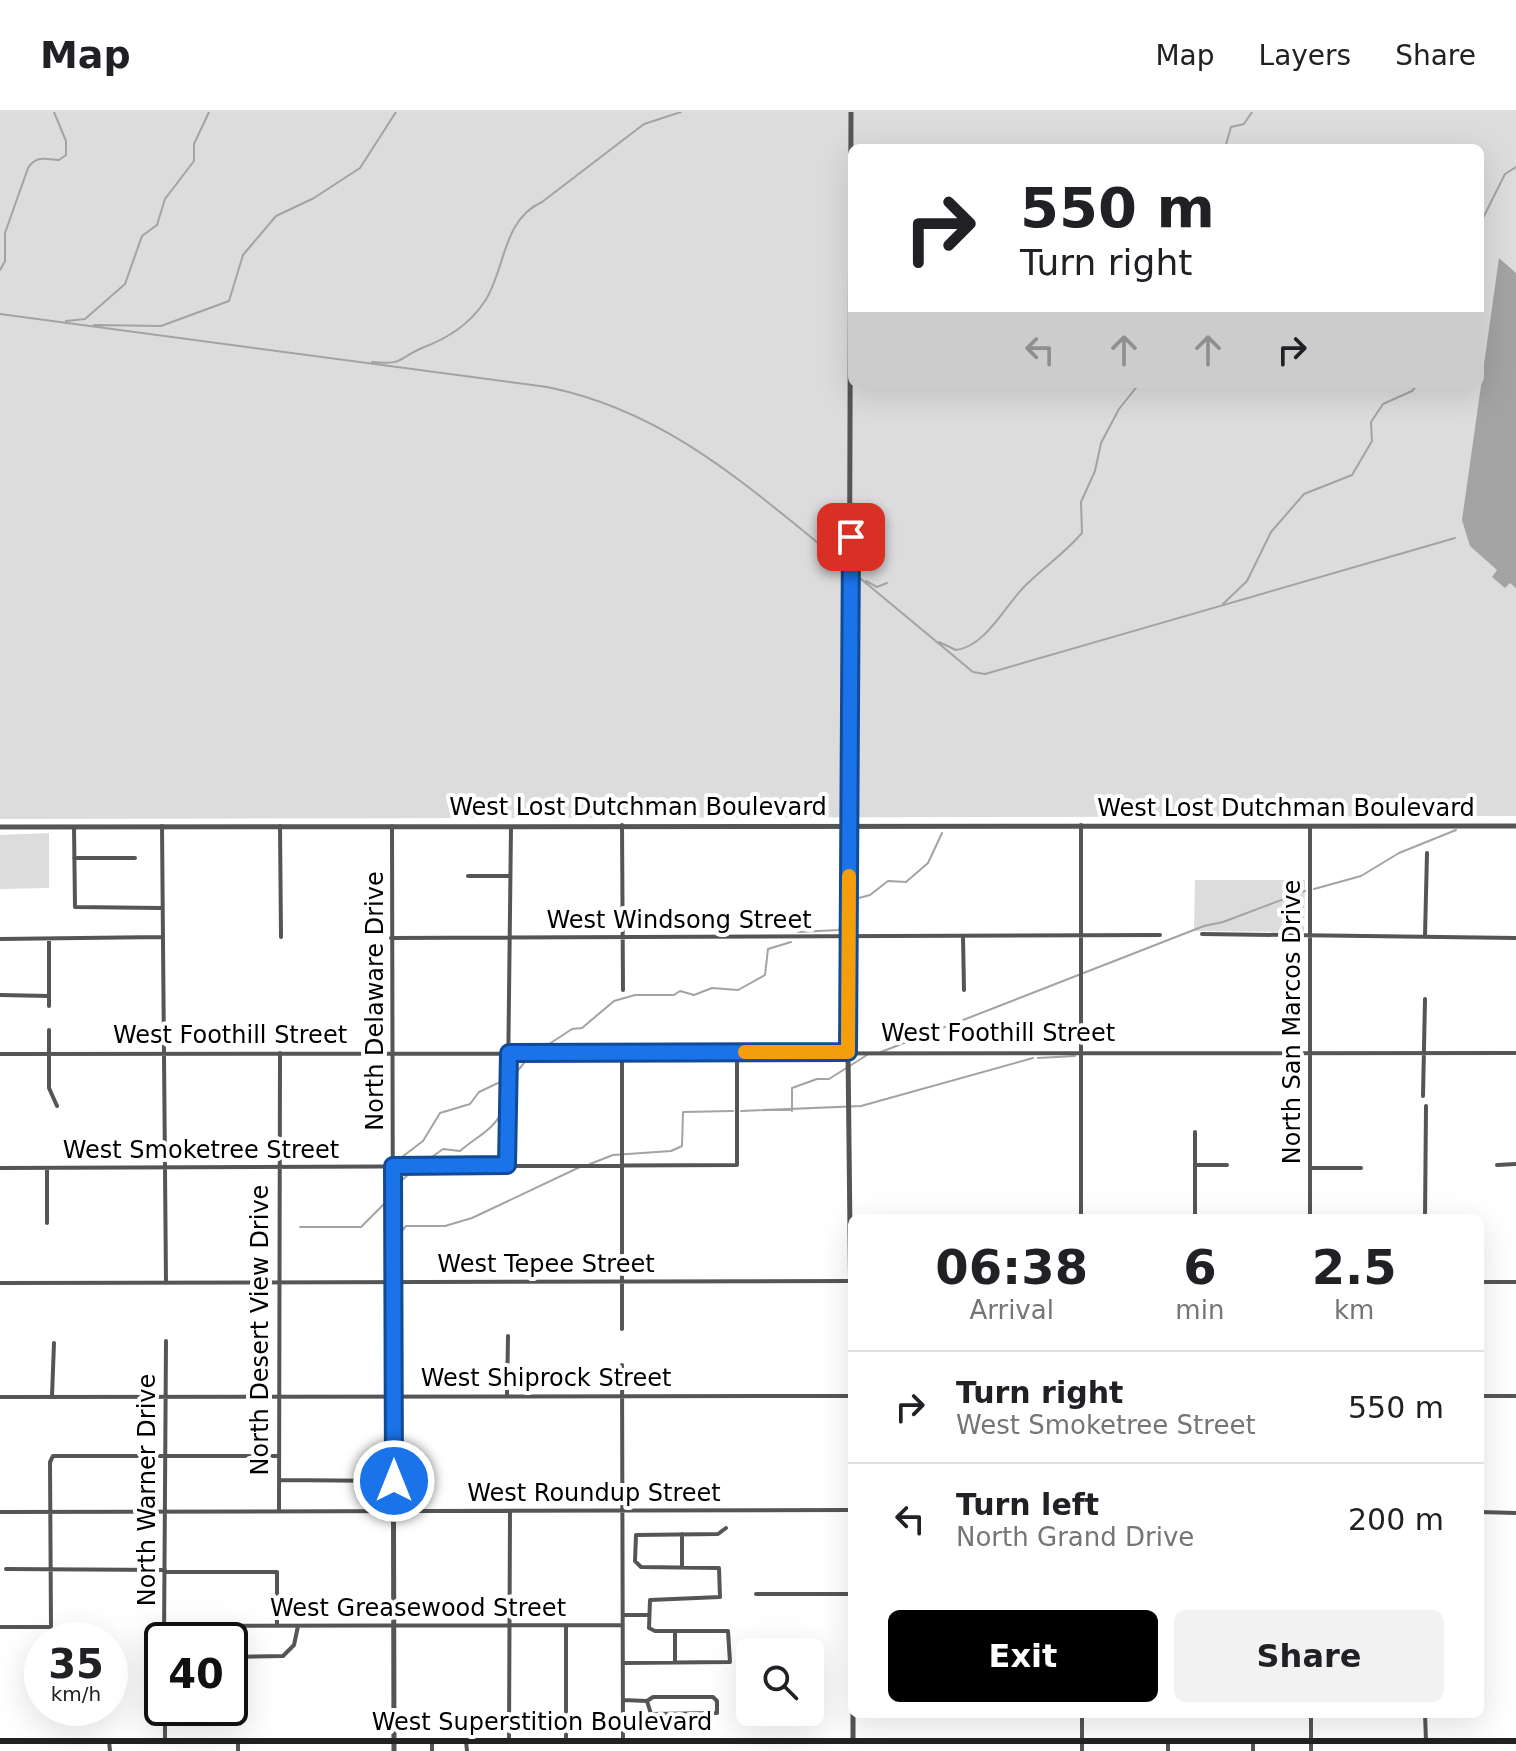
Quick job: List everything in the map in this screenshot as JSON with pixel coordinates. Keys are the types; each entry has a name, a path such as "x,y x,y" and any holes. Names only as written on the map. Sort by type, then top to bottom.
{"main road":[{"path":"853,1739 853,1751"},
{"name":"West Superstition Boulevard","path":"0,1741 1516,1741"}],"street":[{"path":"851,112 851,144"},
{"path":"851,388 852,825 848,1052 851,1214"},
{"path":"507,1165 511,825"},
{"path":"622,825 623,990"},
{"path":"1081,825 1081,1214"},
{"path":"162,826 166,1283"},
{"path":"280,826 281,937"},
{"name":"North Delaware Drive","path":"392,826 394,1751"},
{"name":"North San Marcos Drive","path":"1310,826 1310,1214"},
{"name":"West Lost Dutchman Boulevard","path":"0,827 1516,826"},
{"path":"74,827 75,907 162,908"},
{"path":"1425,936 1427,853"},
{"path":"74,858 135,858"},
{"path":"468,876 509,876"},
{"path":"1202,934 1516,938"},
{"path":"963,935 964,990"},
{"name":"West Windsong Street","path":"391,938 1160,935"},
{"path":"0,939 162,937"},
{"path":"49,939 49,1006"},
{"path":"0,995 49,996"},
{"path":"1423,1096 1425,999"},
{"path":"49,1030 49,1088 57,1106"},
{"path":"622,1052 622,1329"},
{"name":"West Smoketree Street","path":"0,1168 737,1165 737,1052"},
{"name":"North Desert View Drive","path":"279,1512 280,1053"},
{"name":"West Foothill Street","path":"0,1054 1516,1053"},
{"path":"1425,1214 1426,1106"},
{"path":"1195,1132 1195,1214"},
{"path":"1497,1165 1516,1164"},
{"path":"1195,1165 1227,1165"},
{"path":"47,1168 47,1223"},
{"path":"1311,1168 1361,1168"},
{"name":"West Tepee Street","path":"0,1283 848,1281"},
{"path":"1484,1282 1516,1282"},
{"path":"507,1396 508,1336"},
{"name":"North Warner Drive","path":"165,1622 166,1341"},
{"path":"52,1397 54,1343"},
{"path":"622,1365 623,1740"},
{"name":"West Shiprock Street","path":"0,1397 848,1396"},
{"path":"1484,1396 1516,1396"},
{"path":"0,1627 51,1627 49,1512 50,1462 53,1456 279,1456"},
{"path":"279,1480 394,1481"},
{"name":"West Roundup Street","path":"0,1512 848,1510"},
{"path":"509,1740 510,1511"},
{"path":"1484,1512 1516,1513"},
{"path":"623,1663 730,1662 730,1632 650,1630 650,1600 720,1597 719,1568 636,1565 636,1535 718,1534 726,1528"},
{"path":"682,1534 682,1566"},
{"path":"6,1569 277,1572 277,1626"},
{"path":"756,1594 848,1594"},
{"path":"623,1615 649,1615"},
{"path":"566,1625 566,1740"},
{"name":"West Greasewood Street","path":"248,1626 623,1625"},
{"path":"248,1657 283,1656 294,1645 298,1626"},
{"path":"675,1631 675,1663"},
{"path":"623,1700 713,1697 717,1701 717,1713 651,1714 647,1701"},
{"path":"853,1718 853,1739"},
{"path":"1082,1718 1082,1751"},
{"path":"1311,1718 1311,1751"},
{"path":"1425,1718 1426,1741"},
{"path":"165,1726 165,1741"},
{"path":"545,1740 545,1749"},
{"path":"675,1740 675,1751"},
{"path":"729,1740 729,1751"},
{"path":"967,1740 967,1751"},
{"path":"1168,1740 1168,1751"},
{"path":"1253,1740 1253,1751"},
{"path":"109,1741 110,1751"},
{"path":"238,1741 238,1751"},
{"path":"432,1741 432,1751"},
{"path":"466,1741 467,1751"}],"shaded area":[{"path":"0,112 1516,112 1516,816 0,819"},
{"path":"1499,258 1516,273 1516,588 1510,583 1505,588 1492,577 1497,570 1470,546 1462,520 1481,388 1484,388 1484,364"},
{"path":"49,833 49,888 0,889 0,835"},
{"path":"1195,880 1305,880 1304,932 1194,931"}],"waterway":[{"path":"0,270 5,261 5,233 28,168 39,159 59,160 66,155 66,141 54,112"},
{"path":"66,321 85,319 125,284 142,236 157,225 165,199 194,161 194,144 209,112"},
{"path":"94,325 161,326 229,301 243,255 276,216 314,198 360,168 396,112"},
{"path":"372,362 400,360 465,324 485,301 512,233 529,210 644,124 681,112"},
{"path":"1226,144 1231,127 1244,124 1252,112"},
{"path":"1484,216 1505,174 1516,167"},
{"path":"0,314 547,387 592,399 633,415 708,458 848,567"},
{"path":"939,642 956,650 977,641 1019,592 1082,533 1081,502 1095,471 1101,443 1119,409 1136,388"},
{"path":"1223,604 1247,581 1271,532 1304,494 1352,475 1372,441 1371,422 1383,404 1415,388"},
{"path":"855,574 973,672 985,674 1455,538"},
{"path":"866,581 877,587 887,583"},
{"path":"1314,889 1361,876 1399,853 1456,830"},
{"path":"855,899 870,895 888,881 906,882 928,863 942,833"},
{"path":"881,1052 1204,926 1223,922 1305,891"},
{"path":"798,932 839,930 845,905"},
{"path":"537,1052 572,1029 582,1028 614,1001 635,995 674,995 680,991 694,995 712,988 738,990 765,975 768,949 791,942"},
{"path":"402,1157 423,1141 440,1113 470,1104 479,1092 513,1076 531,1055"},
{"path":"792,1111 792,1088 817,1079 829,1079 867,1055"},
{"path":"1038,1058 1075,1056"},
{"path":"741,1111 861,1106 1033,1058"},
{"path":"421,1165 443,1149 460,1151 489,1128 503,1110"},
{"path":"590,1164 613,1155 671,1151 682,1146 683,1112 733,1111"},
{"path":"397,1237 406,1226 445,1226 472,1218 580,1167"},
{"path":"395,1187 415,1168"},
{"path":"300,1227 361,1227 391,1197"}],"slow traffic":[{"path":"745,1052 848,1052 849,876"}],"route":[{"path":"394,1481 393,1166 507,1165 509,1053 848,1052 852,825 851,537"}]}
